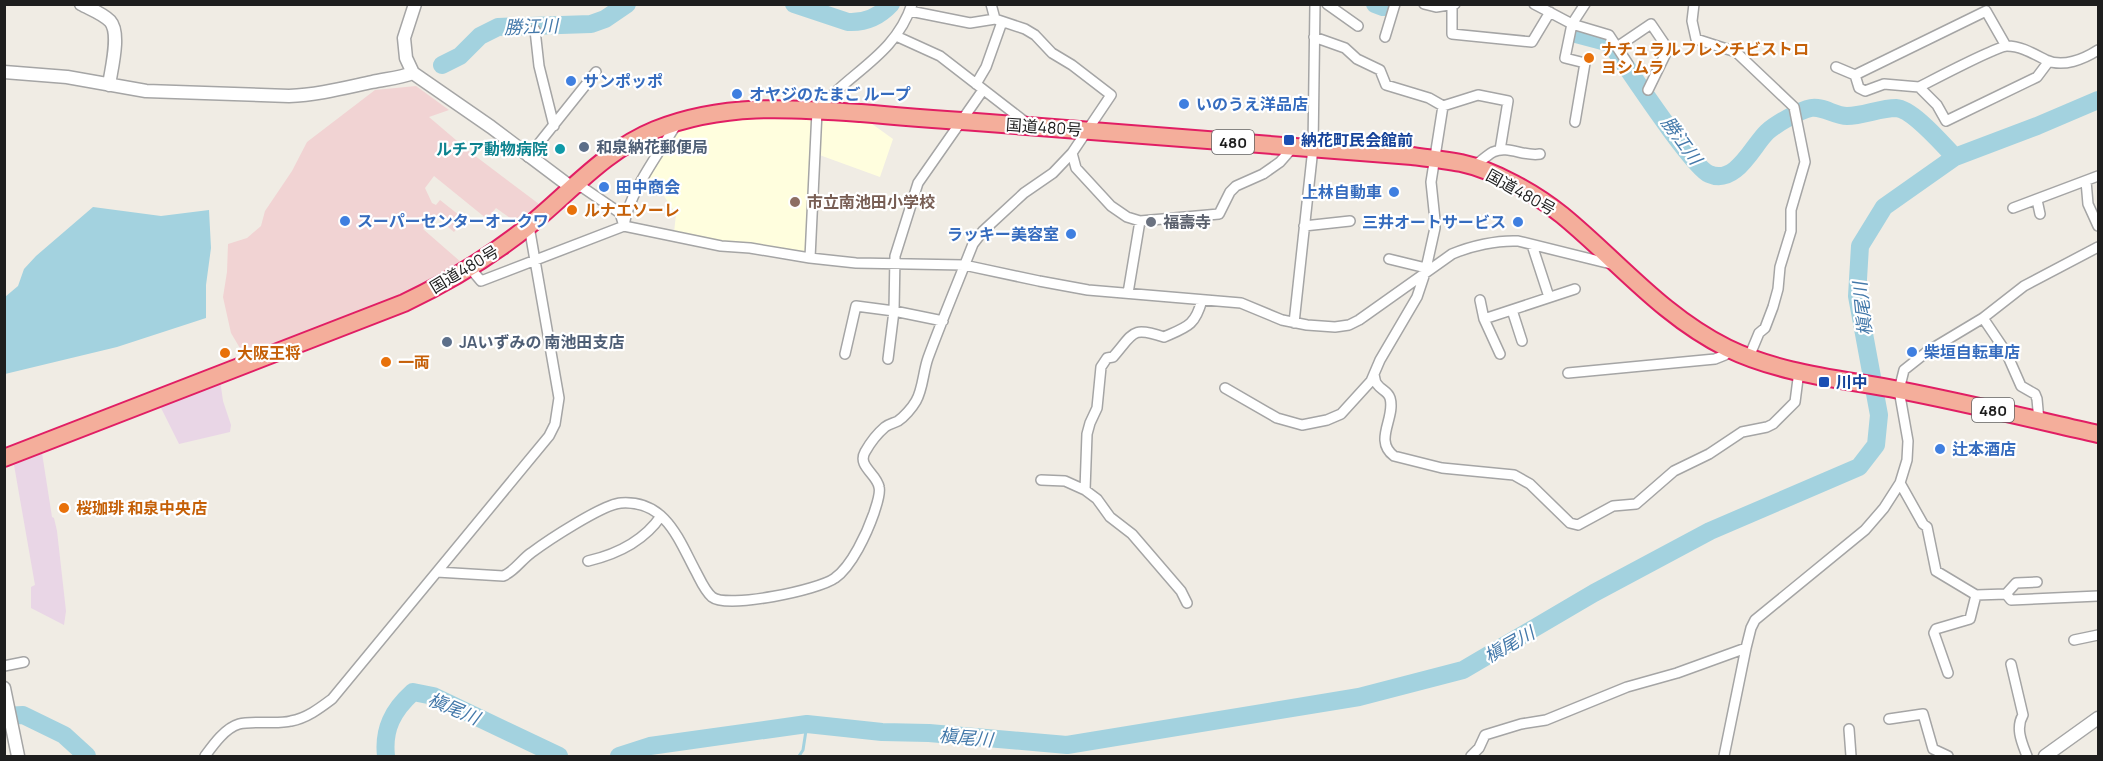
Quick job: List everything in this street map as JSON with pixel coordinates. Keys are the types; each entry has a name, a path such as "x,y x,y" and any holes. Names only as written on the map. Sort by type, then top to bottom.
{"highway":[{"name":"国道480号","path":"4,459 404,303 440,286 470,268 529,226 604,160 631,140 677,122 729,110 778,108 1294,146 1433,159 1473,167 1503,179 1561,214 1677,318 1729,349 1799,371 1894,389 2098,434"}],"street":[{"path":"81,4 110,21 114,27 115,38 109,85"},
{"path":"415,4 404,38 406,58 413,73 491,127 572,188 582,187 620,213 624,226"},
{"path":"888,359 894,311 895,256 918,183 980,87 998,20 991,4"},
{"path":"1294,323 1312,148 1315,4"},
{"path":"1327,4 1358,26"},
{"path":"1385,37 1395,4"},
{"path":"1424,4 1436,7 1453,5 1452,34 1532,42 1550,12"},
{"path":"1534,4 1572,24 1609,35 1628,64"},
{"path":"1575,122 1585,63 1565,58 1572,24 1586,4"},
{"path":"1694,4 1692,21 1696,39 1736,52 1794,107 1805,162 1791,210 1791,231 1780,267 1778,289 1773,307 1765,328 1759,333 1749,357"},
{"path":"437,572 502,576 508,574 531,553 602,508 618,503 654,509 675,530 704,587 713,597 723,602 785,594 820,586 836,578 857,550 875,511 880,490 878,482 864,464 865,452 878,434 899,420 919,396 928,360 973,244 983,231 1023,192 1053,174 1072,153 1111,95 1072,65 1052,53 1035,35 998,20 970,23 911,8 907,21 896,36 863,71 831,96 817,111 810,258"},
{"path":"1836,67 1855,75 1986,11 2006,46"},
{"path":"1617,47 1651,24 1668,49 1648,90"},
{"path":"535,30 539,66 554,126"},
{"path":"896,36 940,56 1024,121 1025,125"},
{"path":"1314,37 1345,48 1358,59 1380,70 1386,85 1429,98 1443,106 1478,95 1508,101 1500,150"},
{"path":"1855,75 1859,88 1864,91 1884,84 1919,87 2006,46 2030,51 2049,62 2067,62 2086,57 2098,50"},
{"path":"1919,87 1936,105 1946,121 2037,76 2049,62"},
{"path":"4,72 67,77 155,91 308,96 413,73"},
{"path":"528,157 596,72"},
{"path":"1225,388 1276,418 1302,424 1327,420 1341,414 1364,390 1417,297 1426,271 1436,220 1431,182 1443,106"},
{"path":"624,226 625,214 659,149 677,122"},
{"path":"1072,153 1076,168 1111,206 1127,217 1140,222 1219,214 1230,192 1236,186 1263,174 1280,162 1294,146"},
{"path":"1473,167 1493,152 1500,150 1532,156 1540,154"},
{"path":"2013,208 2098,176"},
{"path":"2086,181 2088,204 2098,226"},
{"path":"2037,200 2040,214"},
{"path":"1304,226 1350,221"},
{"path":"1128,293 1140,222"},
{"path":"205,756 212,746 239,723 290,722 305,717 333,699 540,448 555,424 559,398 529,226"},
{"path":"470,268 481,281 624,226 711,244 810,258 856,263 964,265 1068,286 1241,303 1294,323 1335,327 1349,325 1359,320 1426,271 1461,250 1505,241 1532,245 1618,266"},
{"path":"1532,245 1549,297"},
{"path":"1724,756 1746,648 1755,620 1865,530 1884,508 1900,483 1907,460 1908,441 1894,389 1904,370 1928,351 1983,318 2024,286 2098,247"},
{"path":"1389,259 1426,271"},
{"path":"1484,319 1575,289"},
{"path":"1085,490 1088,434 1097,408 1101,367 1107,358 1113,357 1134,332 1143,330 1164,337 1188,327 1197,318 1202,300"},
{"path":"1480,300 1484,319 1500,354"},
{"path":"845,354 856,306 943,321"},
{"path":"1512,310 1522,341"},
{"path":"1983,318 2006,352 2021,386 2035,394 2039,421"},
{"path":"1568,373 1715,359 1725,355 1729,349"},
{"path":"1374,375 1378,385 1390,397 1391,405 1385,431 1385,444 1388,452 1394,456 1442,468 1515,475 1530,484 1570,523 1578,525 1613,506 1636,504 1674,471 1709,454 1742,432 1767,428 1773,424 1795,402 1799,371"},
{"path":"1041,480 1065,481 1085,490 1097,499 1110,517 1132,534 1181,591 1187,603"},
{"path":"1900,483 1923,524 1928,527 1936,571 1976,595 2006,594 2016,583 2037,582"},
{"path":"588,561 607,557 640,539 652,530 661,516"},
{"path":"2006,594 2011,600 2098,596"},
{"path":"1948,673 1934,633 1935,629 1970,619 1976,595"},
{"path":"2074,640 2098,635"},
{"path":"1471,756 1479,748 1485,735 1521,724 1546,720 1627,687 1677,673 1746,648"},
{"path":"4,666 24,662"},
{"path":"2011,664 2023,715 2019,722 2021,739 2027,756"},
{"path":"4,688 18,756"},
{"path":"1889,719 1923,714 1933,749 1948,756"},
{"path":"2045,756 2098,718"},
{"path":"1849,729 1851,756"}],"shaded area":[{"path":"416,86 449,110 429,117 470,152 539,204 517,223 496,208 487,219 434,176 425,188 432,203 436,205 440,200 464,219 454,232 434,215 423,229 462,263 441,277 405,293 244,355 231,333 223,297 228,244 247,238 261,226 265,211 292,171 307,142 375,90"},
{"path":"746,114 868,121 893,139 880,177 814,153 809,255 674,233 676,214 660,190 647,180 663,150 682,126"},
{"path":"220,380 223,401 231,425 230,432 179,444 158,402"},
{"path":"42,453 52,517 57,531 66,611 64,625 31,608 31,587 35,585 14,465"}],"water":[{"path":"93,207 161,216 209,210 211,248 206,285 206,318 117,347 5,374 5,297 18,286 24,269 36,256"}],"waterway":[{"name":"勝江川","path":"442,65 460,56 480,36 498,27 591,24 605,19 627,4"},
{"name":"勝江川","path":"794,4 848,22 871,18 891,4"},
{"name":"勝江川","path":"1375,4 1383,7"},
{"name":"勝江川","path":"1576,34 1610,43 1688,154 1709,174 1719,176 1736,169 1767,132 1788,118 1811,108 1820,108 1847,116 1890,108 1903,110 1927,128 1955,157"},
{"name":"槇尾川","path":"619,756 650,746 807,724 882,732 929,733 1067,745 1359,697 1463,670 1594,593 1710,531 1859,467 1876,445 1879,415 1857,296 1860,246 1884,207 1955,157 2098,100"},
{"name":"槇尾川","path":"386,756 386,737 391,721 400,706 413,692 433,696 559,756"},
{"name":"槇尾川","path":"4,716 23,715 64,735 87,756"},
{"path":"799,756 803,750 807,724"}],"place":[{"name":"ナチュラルフレンチビストロ ヨシムラ","path":"1589,58"},
{"name":"サンポッポ","path":"571,81"},
{"name":"オヤジのたまご ループ","path":"737,94"},
{"name":"いのうえ洋品店","path":"1184,104"},
{"name":"納花町民会館前","path":"1289,140"},
{"name":"和泉納花郵便局","path":"584,147"},
{"name":"ルチア動物病院","path":"560,149"},
{"name":"田中商会","path":"604,187"},
{"name":"上林自動車","path":"1394,192"},
{"name":"市立南池田小学校","path":"795,202"},
{"name":"ルナエソーレ","path":"572,210"},
{"name":"スーパーセンターオークワ","path":"345,221"},
{"name":"福壽寺","path":"1151,222"},
{"name":"三井オートサービス","path":"1518,222"},
{"name":"ラッキー美容室","path":"1071,234"},
{"name":"JAいずみの 南池田支店","path":"447,342"},
{"name":"柴垣自転車店","path":"1912,352"},
{"name":"大阪王将","path":"225,353"},
{"name":"一両","path":"386,362"},
{"name":"川中","path":"1824,382"},
{"name":"辻本酒店","path":"1940,449"},
{"name":"桜珈琲 和泉中央店","path":"64,508"}]}
